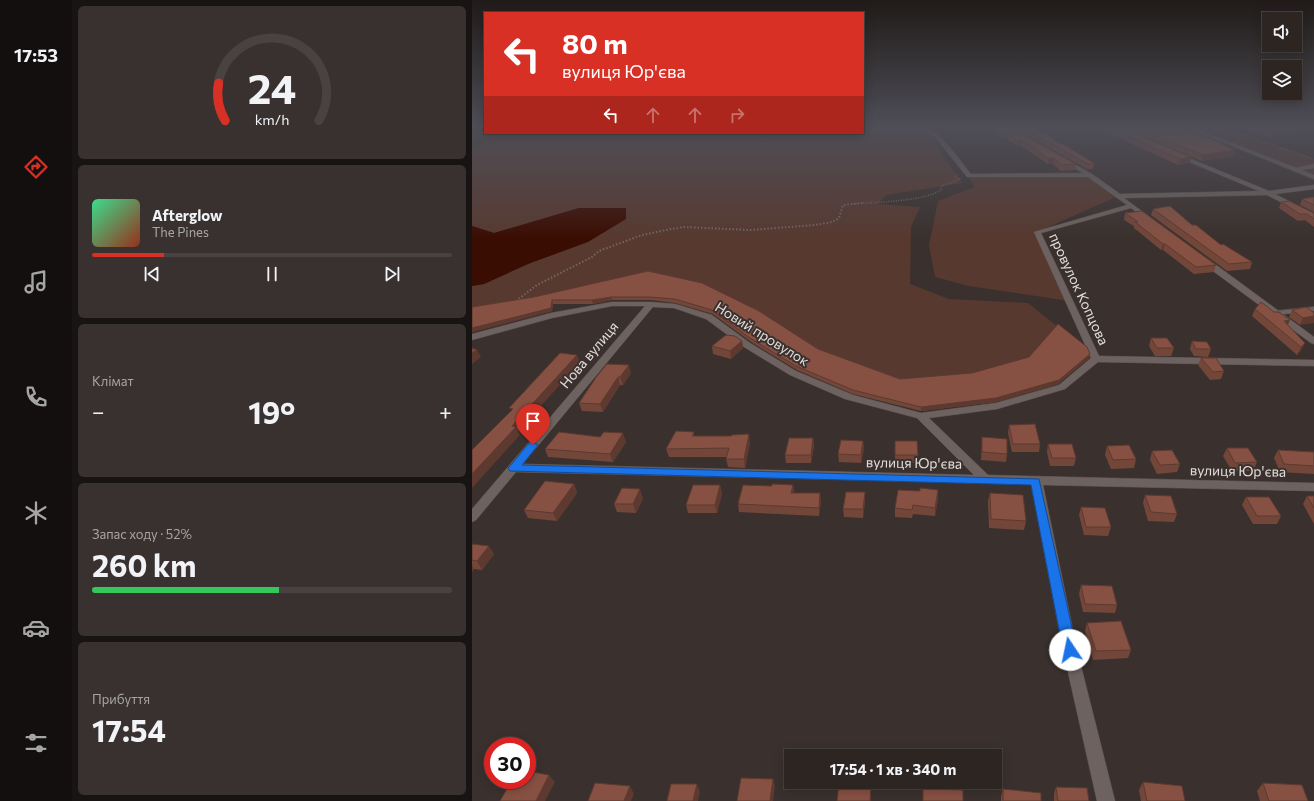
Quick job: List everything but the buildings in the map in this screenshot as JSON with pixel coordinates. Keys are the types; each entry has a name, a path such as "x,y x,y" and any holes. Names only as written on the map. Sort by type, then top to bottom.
{"street":[{"path":"960,164 969,176 1090,175"},
{"path":"1072,164 1090,175 1157,225"},
{"path":"1199,164 1268,193 1314,217"},
{"path":"1283,164 1314,177"},
{"path":"1295,169 1314,166"},
{"path":"1118,196 1268,193 1314,187"},
{"name":"провулок Копцова","path":"1132,206 1037,232 1096,359 1314,363"},
{"path":"1200,257 1314,341"},
{"name":"Новий провулок","path":"472,337 551,316 612,304 651,304 675,306 709,317 747,345 793,373 849,397 921,416 986,480"},
{"name":"Нова вулиця","path":"472,517 651,304"},
{"path":"921,416 997,406 1062,387 1096,359"},
{"name":"вулиця Юр'єва","path":"514,468 1036,482 1314,487"},
{"path":"1036,482 1070,650 1106,801"}],"lane":[{"path":"1276,313 1314,309"}],"path":[{"path":"513,304 537,285 592,257 599,251 642,236 684,227 750,230 791,226 815,226 832,222 840,218 841,208 843,205 918,198 935,194 941,190 942,186 960,179 955,177 956,174 962,174"}],"shaded area":[{"path":"472,164 949,164 962,183 886,195 878,204 920,207 911,227 910,284 949,299 1028,303 1058,327 1028,361 971,377 899,383 819,352 703,286 472,310 472,286 484,284 528,264 626,208 579,208 494,233 472,226"},
{"path":"1282,164 1314,164 1314,177"},
{"path":"1090,175 1118,196 1037,232 1069,301 969,286 935,277 929,245 938,201 974,187 969,176"},
{"path":"579,208 626,208 626,219 588,242 528,264 484,284 472,286 472,226 494,233"}],"route":[{"path":"533,445 514,468 1036,482 1070,650"}]}
